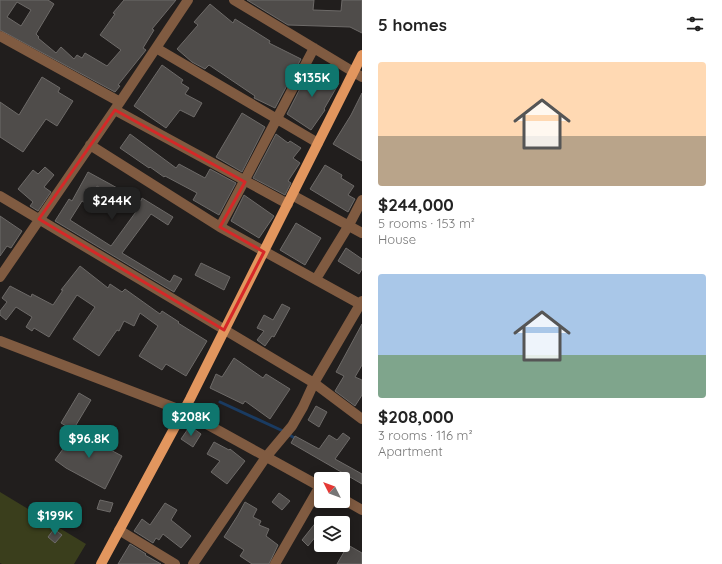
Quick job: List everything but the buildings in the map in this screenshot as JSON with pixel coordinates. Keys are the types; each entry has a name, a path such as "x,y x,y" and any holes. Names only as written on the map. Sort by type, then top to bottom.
{"main road":[{"path":"101,564 183,411 318,143 358,74 362,56"}],"street":[{"path":"0,277 188,0"},
{"path":"234,0 358,74"},
{"path":"0,36 245,182 290,200 362,233"},
{"path":"156,48 318,143"},
{"path":"220,227 245,182 314,48"},
{"path":"90,145 220,227 264,252 361,302 314,383 292,426 266,457 194,564"},
{"path":"0,196 314,383 362,419"},
{"path":"316,279 349,226 362,200"},
{"path":"0,341 183,411 314,483"},
{"path":"275,564 314,496"},
{"path":"350,503 362,510"},
{"path":"119,530 175,564"}],"highlighted area":[{"path":"115,110 245,182 220,227 264,252 224,330 39,219"}],"green space":[{"path":"0,492 86,544 74,564 0,563"}],"waterway":[{"path":"220,402 283,431 296,439"}]}
